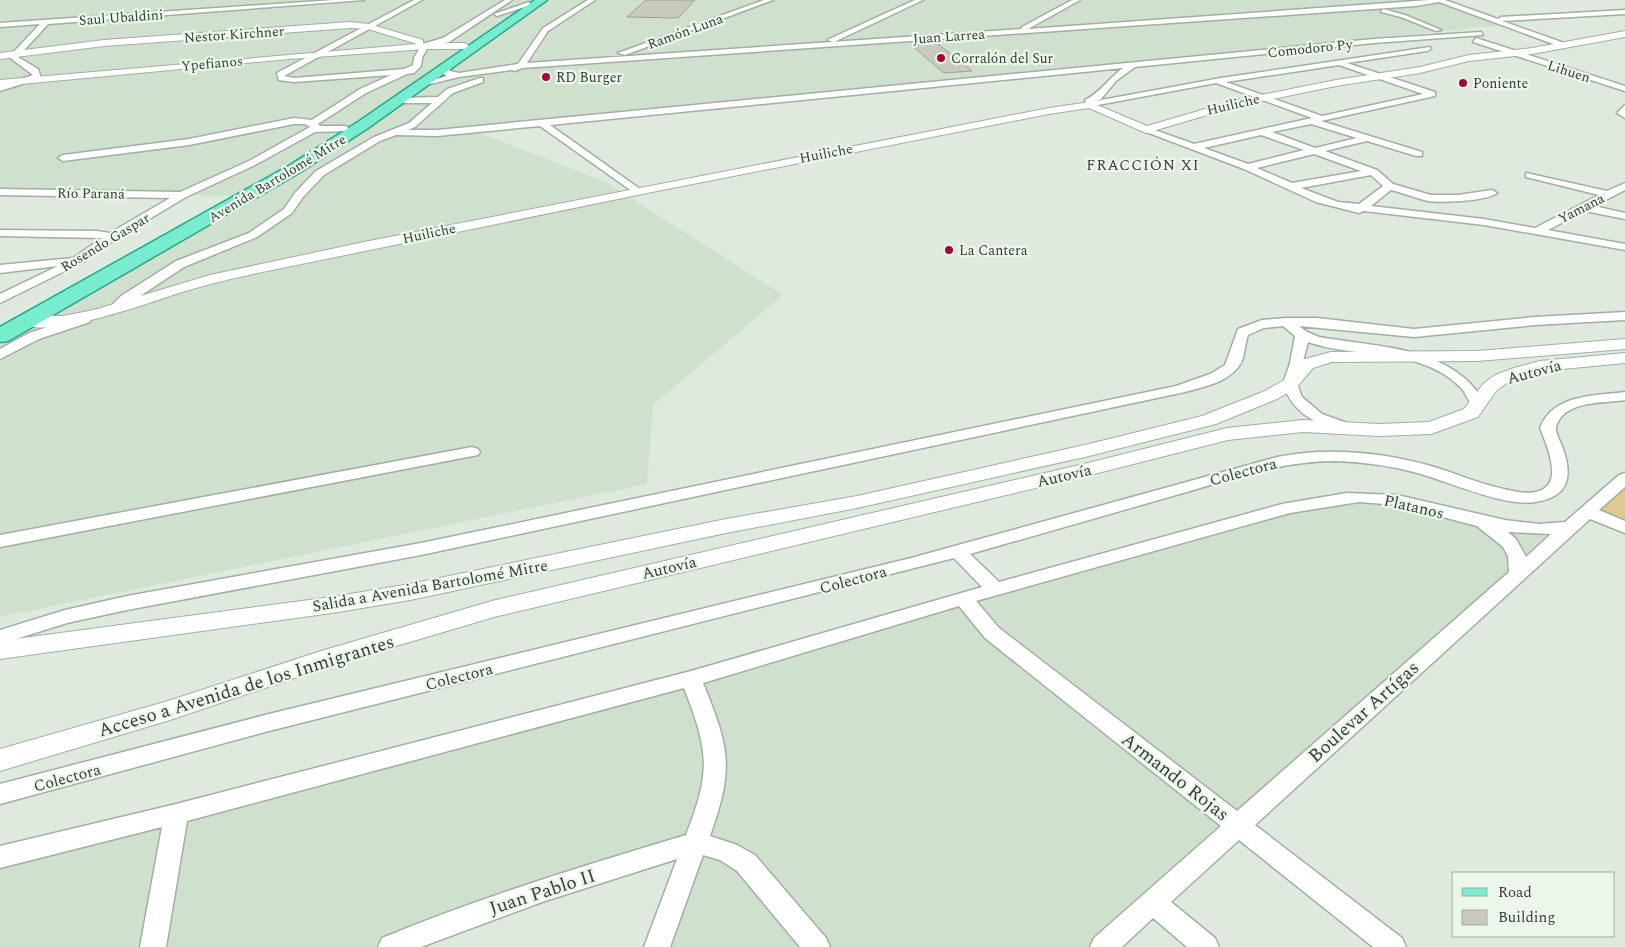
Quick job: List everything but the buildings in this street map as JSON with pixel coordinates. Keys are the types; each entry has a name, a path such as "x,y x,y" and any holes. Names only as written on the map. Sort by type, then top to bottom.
{"main road":[{"name":"Avenida Bartolomé Mitre","path":"0,324 199,217 350,126 531,1"},
{"name":"Avenida Bartolomé Mitre","path":"0,336 296,168 422,84 531,1"}],"street":[{"name":"Saul Ubaldini","path":"0,25 361,0"},
{"path":"419,0 280,75 282,78 294,80 411,71 417,66 418,58 425,46 443,42 510,0"},
{"path":"404,96 449,91 521,66 541,34 592,0"},
{"name":"Ramón Luna","path":"592,61 628,52 770,0"},
{"path":"801,47 841,36 920,0"},
{"path":"1009,32 1034,23 1077,0"},
{"path":"1440,0 1564,46"},
{"name":"Juan Larrea","path":"422,84 459,75 521,66 1366,7 1440,0"},
{"path":"454,35 469,31 494,16 531,1"},
{"path":"1366,7 1403,16 1438,30"},
{"path":"1494,20 1625,12"},
{"path":"0,89 30,80 38,74 14,59 16,54 46,22"},
{"path":"1034,23 1040,27 1055,29"},
{"name":"Nestor Kirchner","path":"0,56 104,43 344,25 369,27 422,43 425,46 465,46"},
{"name":"Comodoro Py","path":"396,132 437,133 1374,41 1481,34"},
{"name":"Huiliche","path":"1146,130 1210,109 1336,83 1383,77 1470,58 1564,46 1625,34"},
{"path":"841,36 849,41 859,43"},
{"name":"Lihuen","path":"1476,40 1625,89"},
{"name":"Ypefianos","path":"0,83 425,46"},
{"path":"1090,105 1216,81 1427,49"},
{"name":"Ramón Luna","path":"628,52 628,54 633,56 645,58"},
{"path":"1195,148 1432,94 1338,62"},
{"path":"1090,105 1088,102 1098,97 1113,79 1136,64"},
{"path":"445,67 446,73 459,75"},
{"name":"Rosendo Gaspar","path":"0,298 78,260 182,195 252,163 313,126 377,83 411,71"},
{"path":"1216,81 1324,119"},
{"path":"112,310 125,299 180,264 260,230 288,211 299,195 320,173 364,146 416,122 449,91"},
{"path":"404,96 439,100"},
{"path":"1090,105 1146,130 1248,167 1320,200 1358,210 1466,220 1625,247"},
{"name":"Huiliche","path":"27,320 43,322 85,319 238,272 859,146 1090,105"},
{"path":"1625,108 1622,113 1625,115"},
{"path":"63,158 189,142 294,121 313,126 350,126"},
{"path":"1312,121 1419,154"},
{"path":"540,122 636,191"},
{"path":"1262,132 1373,172 1389,186 1430,198 1458,198 1492,193"},
{"path":"1248,167 1369,138"},
{"path":"1289,187 1373,172"},
{"path":"1530,176 1607,194"},
{"path":"1358,210 1389,186"},
{"name":"Yamana","path":"1537,231 1625,186"},
{"name":"Río Paraná","path":"0,191 182,195"},
{"path":"1582,207 1625,216"},
{"path":"0,233 98,234 112,237"},
{"path":"0,269 78,260"},
{"path":"0,636 65,617 127,603 421,549 1194,386 1227,370 1234,362 1243,332 1262,324 1317,322 1414,333 1535,321 1625,316"},
{"path":"0,355 34,336 85,319"},
{"path":"1286,322 1302,335 1332,344 1404,356 1451,373 1464,383 1478,404"},
{"path":"1302,335 1297,363 1290,384 1295,399 1302,408 1317,418 1348,428"},
{"name":"Autovía","path":"857,502 1089,450 1209,420 1271,395 1290,384 1307,364 1323,359 1348,356 1509,354 1625,344"},
{"name":"Autovía","path":"492,610 1090,469 1226,434 1260,429 1295,427 1431,428 1470,413 1490,387 1501,379 1520,372 1548,365 1625,358"},
{"name":"Colectora","path":"0,794 303,714 729,611 958,552 1083,514 1252,468 1309,457 1354,458 1397,463 1442,474 1515,497 1530,498 1544,496 1555,487 1560,469 1560,460 1548,428 1553,415 1573,404 1625,396"},
{"path":"0,541 472,452"},
{"name":"Boulevar Artígas","path":"1103,947 1518,572 1572,527 1625,478"},
{"name":"Platanos","path":"995,589 1288,508 1337,498 1356,497 1404,501 1472,520 1531,529 1556,530 1572,527"},
{"name":"Salida a Avenida Bartolomé Mitre","path":"0,650 332,605 410,592 726,526 857,502"},
{"path":"1589,512 1625,528"},
{"name":"Platanos","path":"1472,520 1491,528 1507,540 1514,549 1519,564 1518,572"},
{"path":"0,856 176,814 691,679 995,589 958,552"},
{"name":"Armando Rojas","path":"964,599 992,633 1393,947"},
{"name":"Acceso a Avenida de los Inmigrantes","path":"0,760 170,710 330,657 492,610"},
{"path":"658,947 712,798 717,765 715,743 691,679"},
{"path":"153,947 176,814"},
{"path":"696,843 719,847 735,854 746,862 817,947"},
{"name":"Juan Pablo II","path":"391,947 442,925 539,891 696,843"},
{"path":"1152,901 1206,947"}],"shaded area":[{"path":"0,0 1439,0 1507,25 464,127 606,182 783,295 653,405 647,484 0,617 0,336 246,196 0,192"},
{"path":"1625,478 1625,528 1589,512"},
{"path":"1357,497 1472,520 1572,527 1103,947 657,947 695,844 391,947 0,947 0,857 176,814 1187,538"}],"place":[{"name":"Corralón del Sur","path":"941,58"},
{"name":"RD Burger","path":"546,77"},
{"name":"Poniente","path":"1463,83"},
{"name":"La Cantera","path":"949,250"}],"district":[{"name":"FRACCIÓN XI","path":"1143,165"}]}
